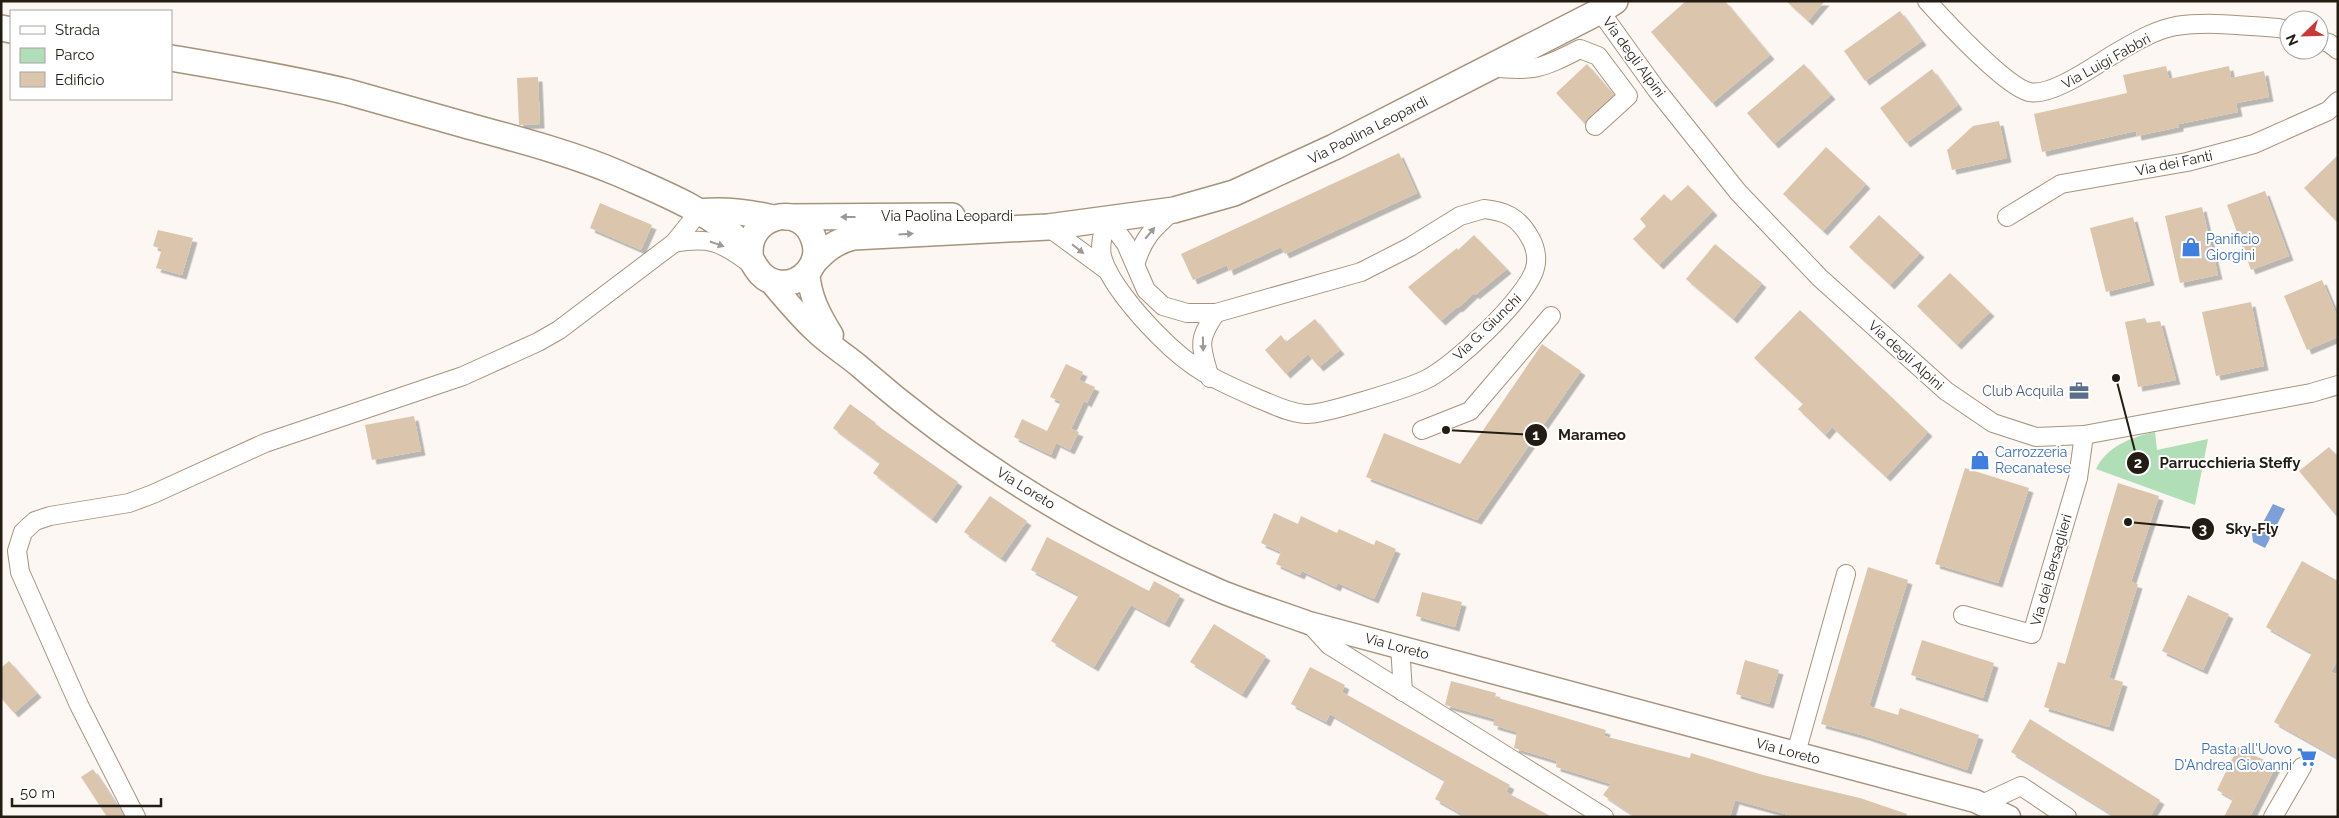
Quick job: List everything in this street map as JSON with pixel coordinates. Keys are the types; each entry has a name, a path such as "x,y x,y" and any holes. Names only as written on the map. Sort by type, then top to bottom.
{"main road":[{"name":"Via Paolina Leopardi","path":"811,267 833,245 853,237 1048,227 1174,210 1234,193 1286,171 1607,6"},
{"path":"172,58 346,92 528,143 619,174 699,212 724,228 739,241 758,269 790,282 811,267 816,247 811,233 801,222 752,213 719,210 699,212"},
{"name":"Via Paolina Leopardi","path":"780,217 1048,216 1107,218"},
{"path":"758,269 750,247 753,235 762,224 780,217"}],"street":[{"name":"Via Luigi Fabbri","path":"1927,1 1957,35 2008,80 2029,92 2057,88 2138,40 2175,26 2206,24 2279,28"},
{"name":"Via degli Alpini","path":"1607,6 1656,89 1738,192 1820,278 1932,377 1993,423 2036,437 2084,435 2311,393 2338,385"},
{"path":"1489,67 1524,71 1550,65 1580,49 1598,56 1628,96 1596,126"},
{"name":"Via dei Fanti","path":"2007,217 2061,184 2187,162 2254,144 2328,111 2338,101"},
{"name":"Via G. Giunchi","path":"1484,209 1504,211 1522,224 1532,242 1537,261 1530,280 1520,294 1467,350 1425,380 1326,410 1306,414 1281,408 1210,378 1181,358 1148,325 1108,271 1102,254 1102,240 1107,218 1126,244 1136,262 1146,290 1163,306 1187,313 1216,313 1361,272 1410,247 1460,216 1484,209"},
{"path":"1136,262 1141,245 1148,233 1174,210"},
{"path":"136,817 79,705 20,572 17,551 23,532 35,521 50,516 129,503 153,494 266,442 463,376 538,342 560,330 674,243 699,212"},
{"name":"Via G. Giunchi","path":"1048,227 1108,271"},
{"path":"674,243 698,239 720,244 735,252 758,269"},
{"name":"Via Loreto","path":"811,267 810,292 817,312 841,351"},
{"name":"Via Loreto","path":"758,269 816,332 906,407 987,464 1064,512 1139,553 1221,592 1309,623 1796,753 1997,813"},
{"path":"1210,378 1202,348 1203,331 1216,313"},
{"path":"1422,430 1470,411 1551,316"},
{"name":"Via dei Bersaglieri","path":"1963,615 2032,634 2078,478 2084,435"},
{"path":"1796,753 1846,574"},
{"path":"1309,623 1329,645 1604,817"},
{"path":"1400,646 1403,692"},
{"path":"2273,817 2302,767"},
{"path":"1997,813 2021,786 2067,817"}],"green space":[{"path":"2155,432 2157,450 2208,439 2195,505 2096,469 2113,449 2129,440"}],"water":[{"path":"2273,504 2285,509 2265,548 2253,542 2252,534 2255,528 2260,528"}],"building":[{"path":"1686,1 1725,1 1770,55 1712,103 1651,32"},
{"path":"1786,1 1825,1 1808,21"},
{"path":"1900,11 1922,41 1865,81 1844,51"},
{"path":"1587,64 1614,95 1588,118 1585,124 1556,93"},
{"path":"1804,64 1831,95 1774,144 1747,113"},
{"path":"2166,66 2169,79 2229,66 2231,78 2264,71 2269,97 2236,103 2238,112 2179,124 2179,127 2137,136 2136,131 2042,152 2034,114 2127,93 2123,75"},
{"path":"1932,69 1958,105 1906,143 1880,108"},
{"path":"538,77 540,124 519,125 517,78"},
{"path":"1999,121 2007,158 1952,170 1947,150 1973,126"},
{"path":"1826,147 1866,184 1823,231 1783,194"},
{"path":"1399,153 1417,193 1285,254 1281,247 1229,271 1227,265 1193,280 1181,254"},
{"path":"2338,155 2338,223 2304,188"},
{"path":"1688,185 1713,211 1659,265 1633,239 1646,226 1640,219 1664,194 1671,201"},
{"path":"2265,191 2289,256 2251,270 2227,205"},
{"path":"600,203 652,225 641,250 590,228"},
{"path":"2202,207 2218,275 2180,283 2165,216"},
{"path":"1879,215 1920,253 1890,285 1849,247"},
{"path":"2133,217 2150,281 2106,292 2090,228"},
{"path":"158,230 193,238 182,275 156,268 162,249 153,246"},
{"path":"1474,235 1507,269 1475,295 1474,293 1441,321 1408,287 1457,248 1458,250"},
{"path":"1715,244 1762,283 1733,319 1686,279"},
{"path":"1950,273 1990,312 1957,345 1917,306"},
{"path":"2322,280 2338,318 2338,337 2307,350 2284,296"},
{"path":"2251,302 2264,366 2216,376 2202,312"},
{"path":"1800,310 1928,432 1886,477 1832,427 1825,435 1798,409 1803,404 1754,358"},
{"path":"2145,318 2147,323 2160,321 2176,380 2138,387 2125,322"},
{"path":"1315,319 1340,350 1319,367 1308,354 1286,374 1265,350 1281,335 1286,342"},
{"path":"1542,344 1581,371 1477,520 1366,477 1384,433 1460,464"},
{"path":"1066,364 1083,372 1079,380 1095,387 1087,403 1084,401 1071,429 1079,432 1070,450 1056,443 1051,455 1014,437 1022,419 1047,431 1061,402 1050,397"},
{"path":"850,404 875,424 958,482 932,519 873,473 880,463 833,428"},
{"path":"414,416 421,451 372,460 365,425"},
{"path":"2329,447 2338,457 2338,518 2299,471"},
{"path":"1965,468 2029,488 1998,583 1935,564"},
{"path":"2118,483 2159,496 2131,582 2138,584 2109,678 2123,682 2109,727 2044,707 2058,662 2065,664"},
{"path":"990,496 1027,521 1001,558 964,532"},
{"path":"1274,513 1298,524 1301,516 1337,533 1339,529 1374,545 1376,540 1396,549 1374,599 1338,583 1336,587 1302,571 1300,575 1276,564 1281,552 1261,543"},
{"path":"1047,537 1149,591 1154,581 1180,595 1165,623 1131,605 1094,667 1051,641 1079,595 1031,570"},
{"path":"2302,561 2338,581 2338,659 2331,672 2338,675 2338,758 2274,722 2312,653 2266,627"},
{"path":"1868,567 1908,580 1869,706 1898,715 1900,708 1979,735 1967,770 1865,736 1821,724"},
{"path":"1422,592 1462,602 1455,627 1416,616"},
{"path":"2188,595 2229,614 2203,670 2162,651"},
{"path":"1214,624 1266,656 1242,694 1190,662"},
{"path":"1922,640 1994,663 1983,698 1911,675"},
{"path":"1745,660 1779,670 1769,704 1736,694"},
{"path":"9,661 37,693 14,713 1,698 1,668"},
{"path":"1310,667 1345,685 1342,692 1510,785 1506,792 1552,817 1467,817 1435,799 1445,780 1330,714 1326,722 1291,704"},
{"path":"1451,681 1496,693 1495,697 1606,730 1604,736 1690,758 1691,753 1763,775 1860,798 1907,814 1906,817 1796,817 1735,800 1730,817 1636,817 1603,795 1611,784 1556,767 1557,761 1514,748 1517,732 1493,725 1495,719 1445,705"},
{"path":"2030,719 2160,800 2150,817 2116,817 2011,752"},
{"path":"2238,747 2276,766 2250,817 2224,817 2233,799 2217,790"},
{"path":"93,769 124,817 107,817 81,777"}],"place":[{"name":"Panificio Giorgini","path":"2191,247"},
{"name":"Parrucchieria Steffy","path":"2116,378"},
{"name":"Club Acquila","path":"2079,391"},
{"name":"Marameo","path":"1446,430"},
{"name":"Carrozzeria Recanatese","path":"1980,460"},
{"name":"Sky-Fly","path":"2128,522"},
{"name":"Pasta all'Uovo D'Andrea Giovanni","path":"2307,757"}]}
